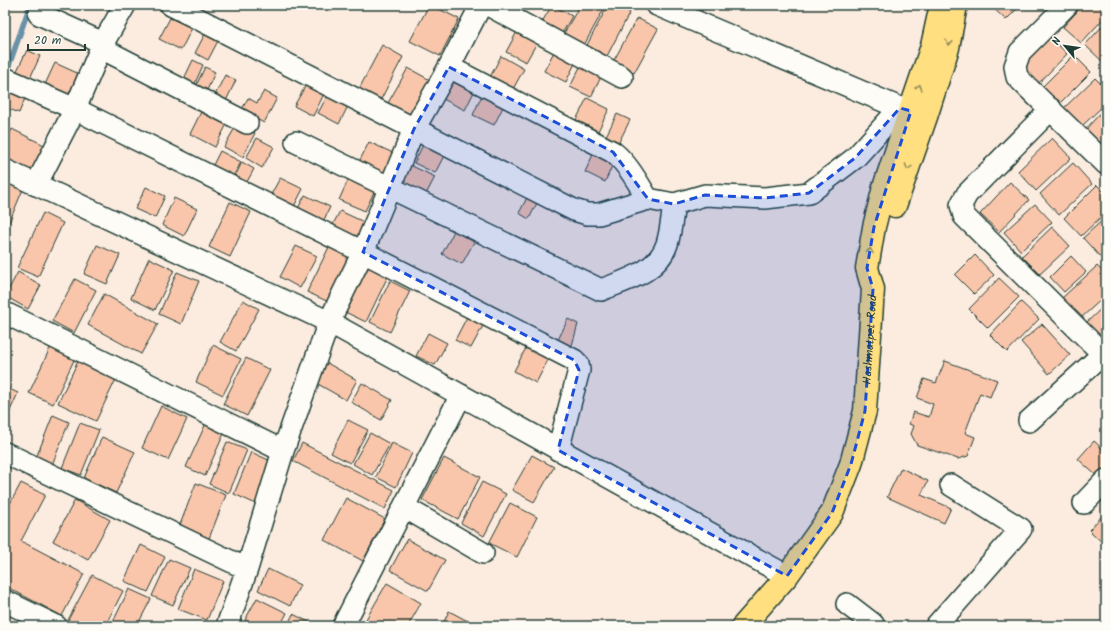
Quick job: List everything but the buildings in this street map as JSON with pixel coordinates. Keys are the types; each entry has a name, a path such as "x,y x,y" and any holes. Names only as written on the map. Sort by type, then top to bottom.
{"main road":[{"path":"912,112 932,46 941,5"},
{"path":"912,112 948,48 956,5"},
{"name":"Hashmatpet Road","path":"743,626 787,576 832,513 851,464 865,411 873,289 882,271 888,230 899,190 912,112"}],"street":[{"path":"36,185 75,109 102,45 125,5"},
{"path":"171,5 574,210 587,214 599,214 648,199 674,204 705,195 765,198 809,193 912,112 657,5"},
{"path":"227,626 247,569 283,451 329,322 363,252 414,129 481,5"},
{"path":"488,5 622,77"},
{"path":"1067,5 1020,52 1015,66 1018,77 1106,164"},
{"path":"38,14 102,45 247,123"},
{"path":"448,67 613,152 626,166 648,199"},
{"path":"7,78 75,109 363,252 574,360 578,364 579,370 558,450"},
{"path":"1029,421 1105,356 964,216 961,205 967,194 1050,109"},
{"path":"296,142 390,186 601,290 643,273 656,263 667,245 674,204"},
{"path":"5,170 329,322 787,576"},
{"path":"5,314 283,451"},
{"path":"346,625 461,395"},
{"path":"5,453 247,569"},
{"path":"1084,503 1106,480"},
{"path":"936,626 1021,529 951,485"},
{"path":"404,507 483,553"},
{"path":"5,601 56,626"},
{"path":"847,604 873,625"}],"highlighted area":[{"path":"449,67 613,152 648,199 674,204 705,195 765,198 809,193 855,158 900,108 911,111 874,227 867,268 873,289 865,411 851,464 832,513 787,576 558,450 579,370 574,360 363,252 414,129"}],"waterway":[{"path":"6,74 30,5"}]}
